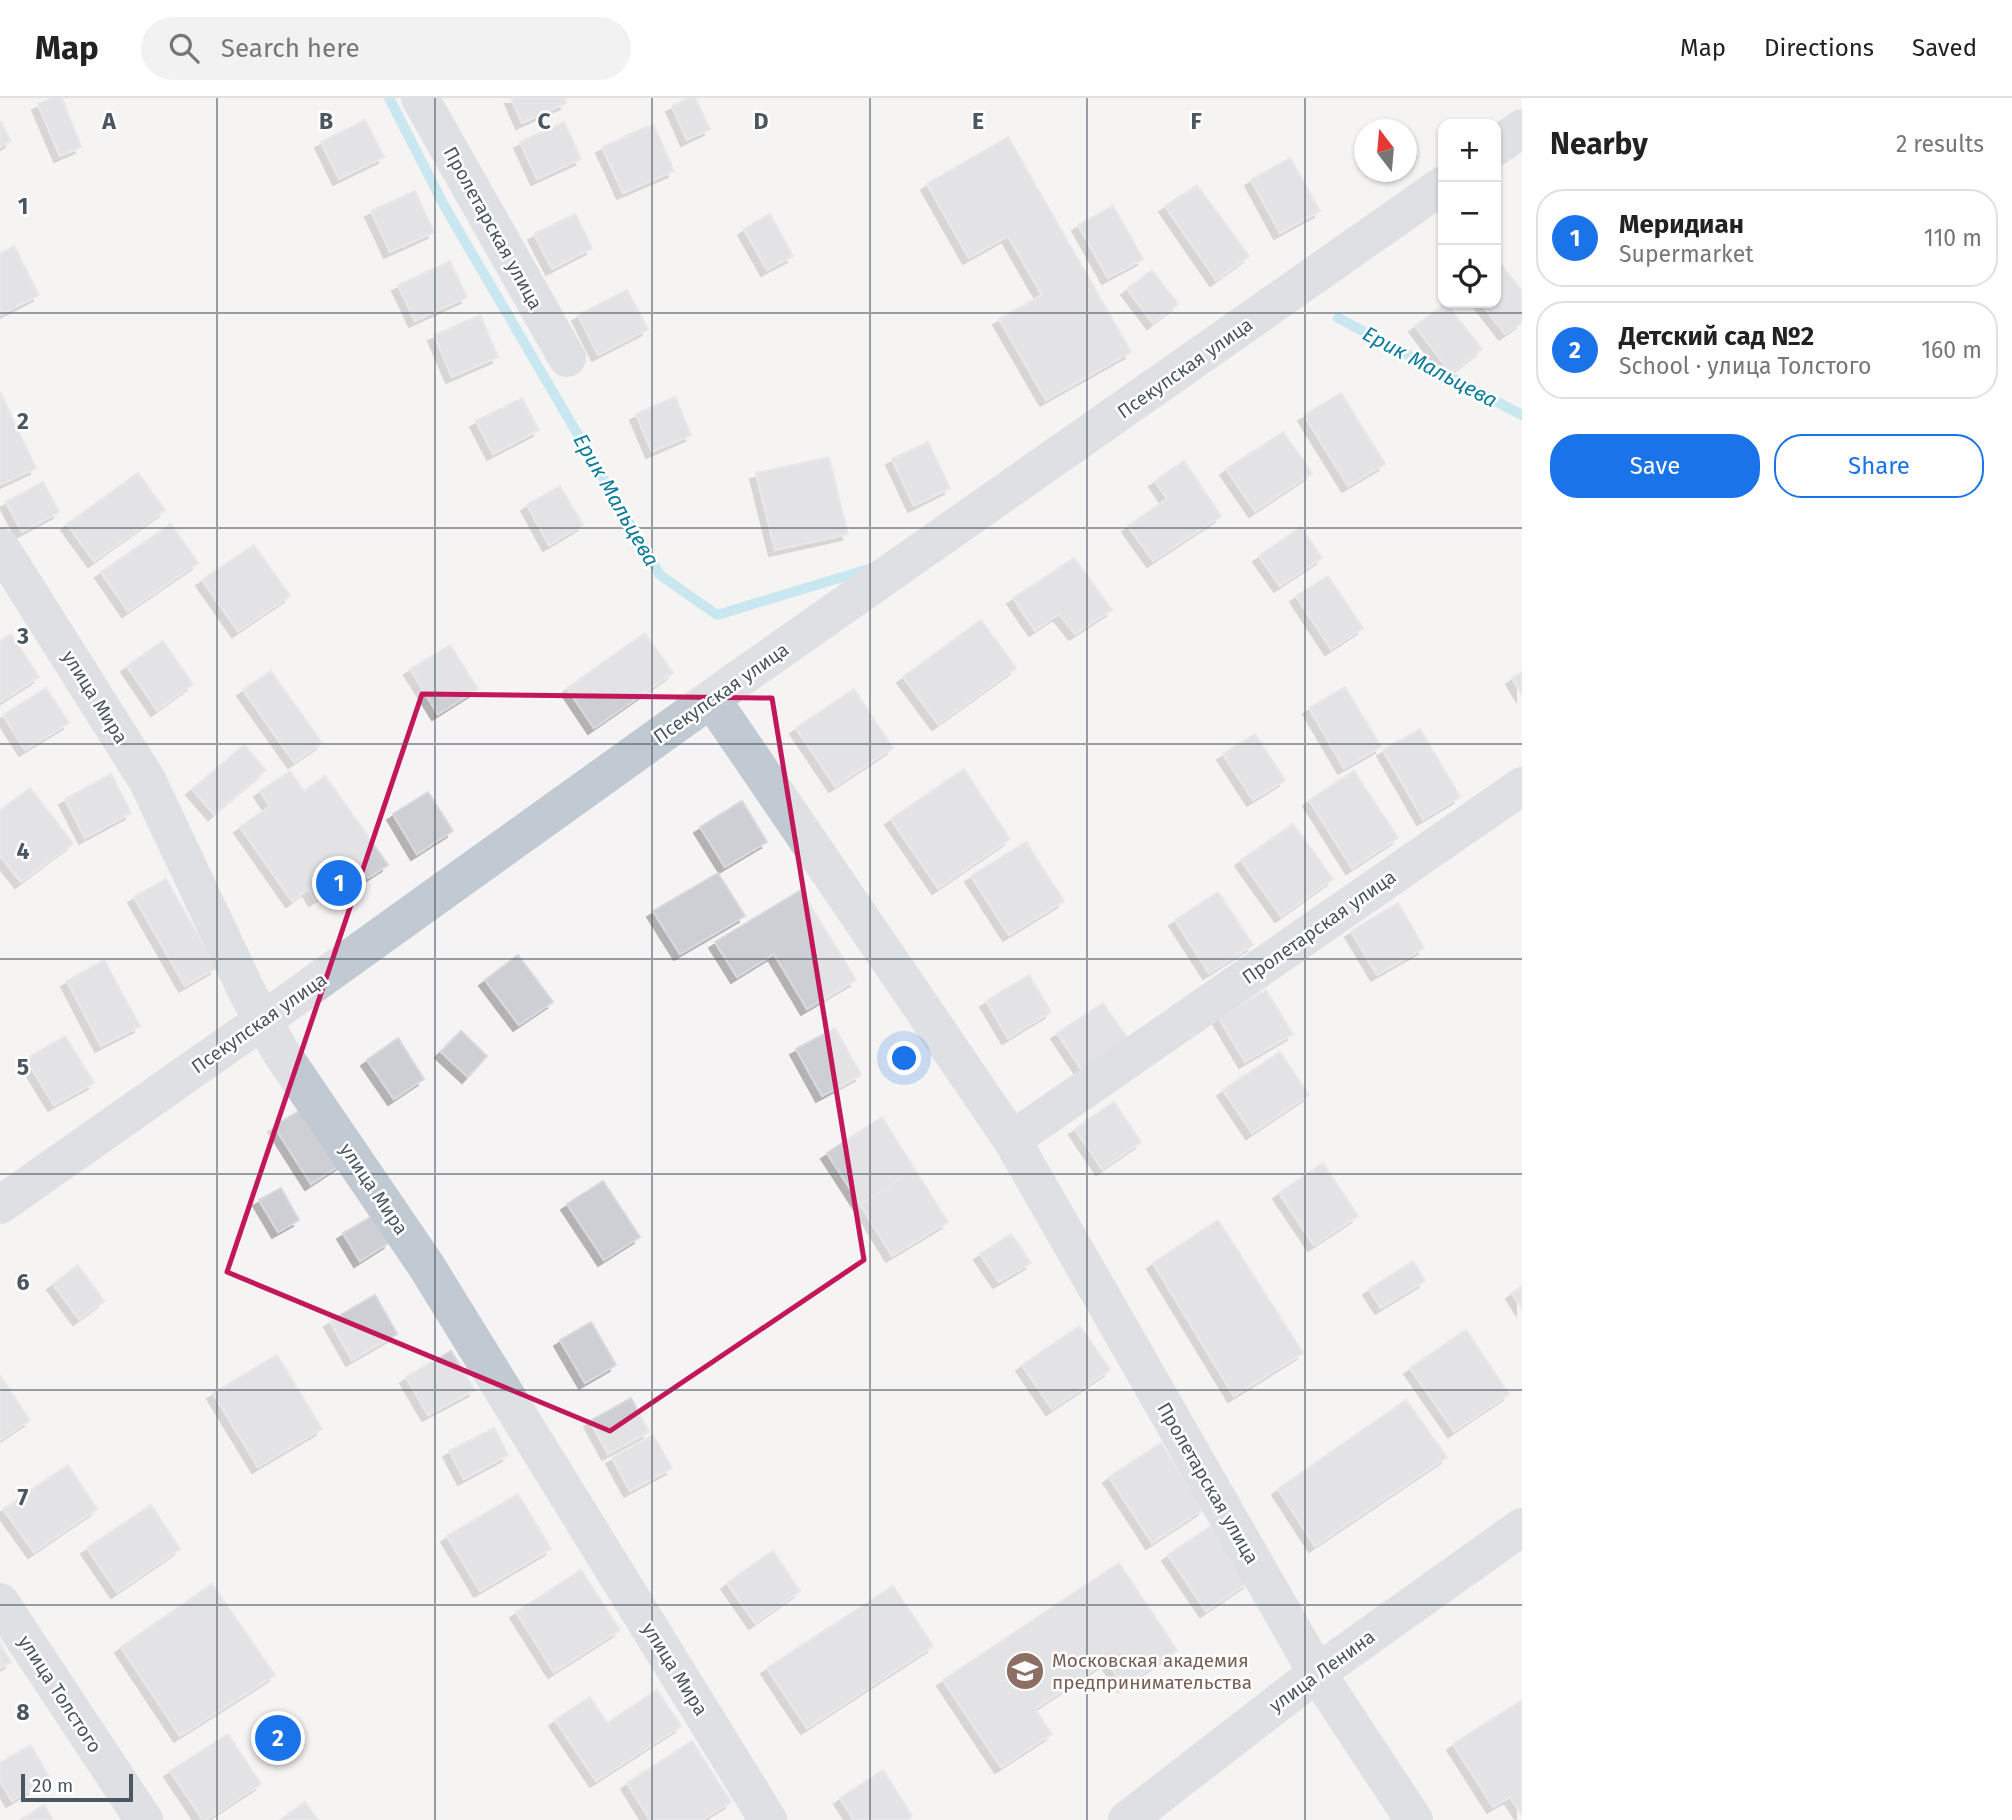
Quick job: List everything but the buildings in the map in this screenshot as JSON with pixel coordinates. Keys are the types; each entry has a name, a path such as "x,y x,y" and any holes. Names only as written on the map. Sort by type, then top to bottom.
{"street":[{"name":"Пролетарская улица","path":"420,98 567,358"},
{"path":"1501,143 1522,128"},
{"name":"Псекупская улица","path":"0,1205 1438,189"},
{"name":"улица Мира","path":"0,547 147,780 247,992 280,1051 427,1267 768,1820"},
{"name":"Пролетарская улица","path":"712,700 1012,1140 1317,1673 1414,1820"},
{"name":"Пролетарская улица","path":"1012,1140 1522,786"},
{"name":"улица Ленина","path":"1128,1820 1317,1673 1522,1527"},
{"name":"улица Толстого","path":"0,1602 144,1820"}],"highlighted area":[{"path":"422,694 772,698 864,1260 610,1431 227,1272"}],"waterway":[{"name":"Ерик Мальцева","path":"389,98 446,209 660,575 717,615 869,569"},
{"name":"Ерик Мальцева","path":"1338,318 1522,415"}],"place":[{"name":"Меридиан","path":"339,883"},
{"name":"Московская академия предпринимательства","path":"1025,1671"},
{"name":"Детский сад №2","path":"278,1738"}]}
